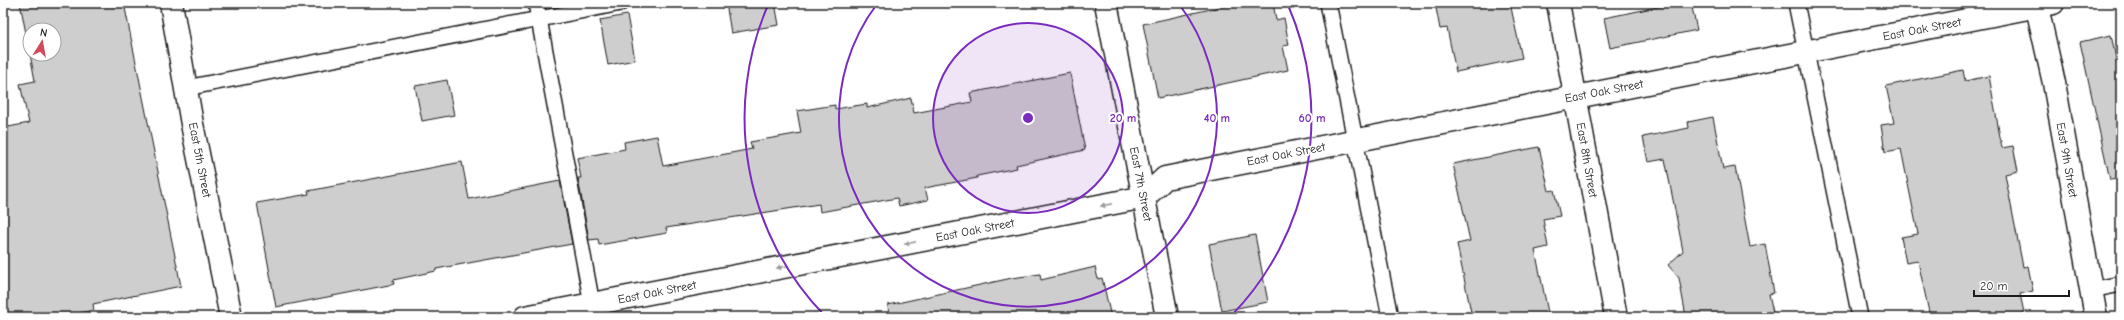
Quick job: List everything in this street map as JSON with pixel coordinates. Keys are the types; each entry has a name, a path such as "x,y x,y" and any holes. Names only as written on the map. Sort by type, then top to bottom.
{"street":[{"name":"East 5th Street","path":"171,3 186,88 231,317"},
{"name":"East 7th Street","path":"1106,3 1167,317"},
{"name":"East 8th Street","path":"1558,3 1616,317"},
{"name":"East Oak Street","path":"526,317 1144,197 1166,178 2042,4"},
{"name":"East 9th Street","path":"2042,4 2054,83 2096,317"}],"lane":[{"path":"536,3 592,304"},
{"path":"186,88 620,3"},
{"path":"1328,3 1390,317"},
{"path":"1796,3 1860,317"},
{"path":"2091,290 2121,284"}],"building":[{"path":"20,3 124,3 181,286 93,304 94,310 62,317 3,317 3,128 29,123 20,84 35,81 31,62 62,62 62,22 24,22"},
{"path":"726,3 775,3 779,25 731,33"},
{"path":"1238,3 1273,3 1276,20 1284,18 1289,45 1283,46 1288,70 1158,98 1143,24"},
{"path":"1435,3 1510,3 1522,58 1456,72 1447,28 1440,29"},
{"path":"1677,3 1691,3 1697,30 1610,48 1604,18"},
{"path":"627,15 635,60 608,65 600,20"},
{"path":"2111,35 2121,82 2121,179 2110,180 2080,42"},
{"path":"1963,70 1965,81 1989,76 2002,148 2013,146 2018,171 2005,174 2023,267 2028,266 2033,291 2020,294 2025,317 1930,317 1918,261 1906,263 1901,237 1918,234 1901,149 1885,152 1881,125 1894,123 1886,86"},
{"path":"1070,73 1085,150 1016,165 1017,168 977,176 977,178 925,188 928,200 899,206 897,198 820,212 819,204 666,228 667,233 599,245 598,239 589,240 578,178 581,178 577,158 625,149 624,142 657,136 663,166 752,149 750,142 801,133 797,111 835,105 835,109 867,104 867,108 911,98 914,113 972,102 970,93"},
{"path":"447,80 454,115 422,121 415,86"},
{"path":"1713,117 1723,169 1735,167 1750,247 1765,244 1774,293 1769,294 1774,317 1686,317 1679,278 1668,265 1683,251 1665,159 1648,162 1643,137 1689,128 1688,122"},
{"path":"1539,147 1549,191 1554,190 1560,216 1543,219 1548,247 1535,250 1549,317 1472,317 1457,244 1470,241 1453,164"},
{"path":"462,162 469,199 560,181 572,244 436,269 436,271 393,280 394,284 276,307 257,203 309,194 308,191"},
{"path":"1255,235 1268,302 1222,311 1209,244"},
{"path":"1095,267 1098,279 1102,278 1111,317 889,317 888,305 1012,278 1040,274 1041,280"}]}
